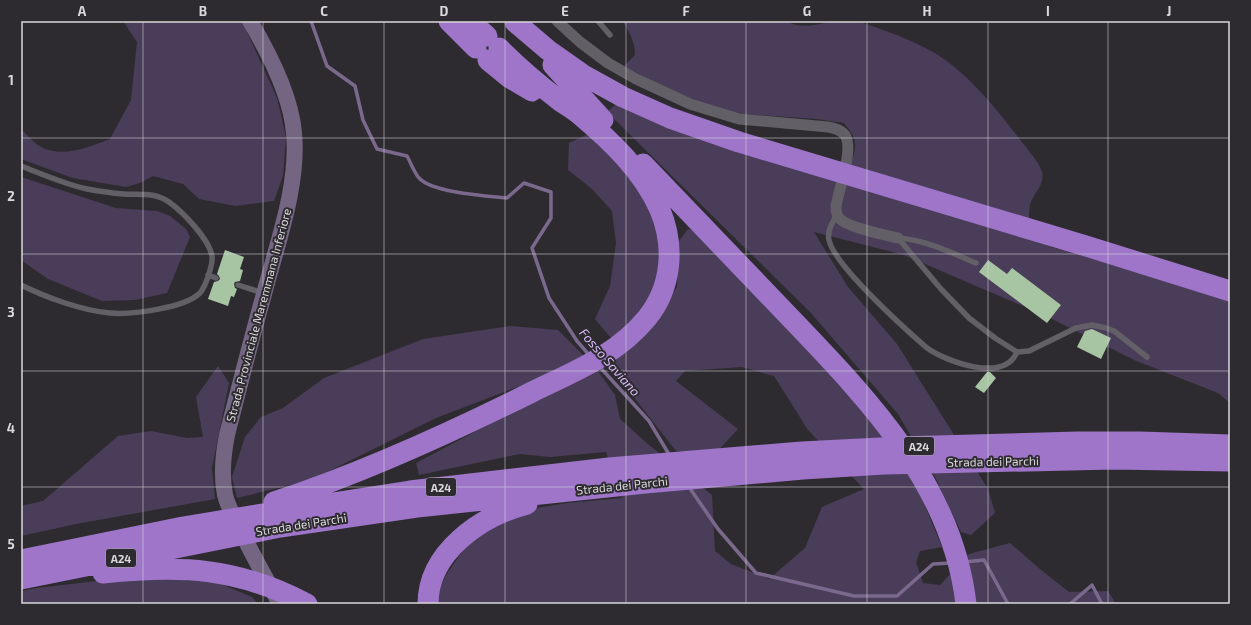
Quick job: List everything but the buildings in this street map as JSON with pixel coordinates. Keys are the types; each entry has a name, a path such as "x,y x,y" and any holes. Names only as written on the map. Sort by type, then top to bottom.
{"highway":[{"path":"449,21 489,43"},
{"path":"461,21 560,101 631,151"},
{"path":"275,514 333,482 397,456 470,423 606,355 632,335 653,311 665,286 670,255 665,224 654,198 632,166 605,137 578,113 520,85 499,70 489,43 470,21"},
{"path":"514,21 631,151 868,400 885,422 918,471 945,524 961,572 966,604"},
{"path":"514,21 564,62 597,83 637,104 696,128 1230,291"},
{"name":"Strada dei Parchi","path":"21,578 275,514 417,507 610,477 802,452 899,447 1078,442 1140,442 1230,445"},
{"name":"Strada dei Parchi","path":"610,477 891,464 1107,459 1230,461"},
{"path":"428,604 432,582 443,558 477,525 491,517 518,506 610,477"},
{"name":"Strada dei Parchi","path":"21,560 214,530"},
{"path":"21,585 109,573 161,569 203,571 242,578 271,587 307,604"}],"main road":[{"name":"Strada Provinciale Maremmana Inferiore","path":"250,21 282,86 291,116 295,142 292,176 285,215 227,435 223,457 223,476 225,494 231,512 280,604"}],"street":[{"path":"557,21 580,42 608,63 636,79 690,104 739,119 828,127 841,131 846,137 848,148 836,206 839,219 848,224 898,238"}],"lane":[{"path":"598,21 610,35"},
{"path":"21,166 61,182 86,189 118,193 148,194 164,198 188,219 207,245 212,257 211,268 199,294 188,300 156,310 126,314 110,314 52,298 21,285"},
{"path":"837,215 830,227 828,239 832,249 858,283 927,348 939,356 954,362 986,367 1000,367 1009,363 1013,360 1017,352"},
{"path":"898,238 916,240 931,244 976,263"},
{"path":"898,238 941,289 969,318 995,338 1017,352 1029,351 1076,328 1092,325 1114,331 1147,357"},
{"path":"208,275 216,278"},
{"path":"238,285 264,293"}],"shaded area":[{"path":"848,20 863,23 918,44 950,63 971,82 1000,114 1032,154 1041,168 1042,181 1030,205 1029,220 851,166 855,143 852,134 844,123 817,119 743,114 719,109 669,91 624,66 635,55 632,37 622,21 786,21 794,25 803,26"},
{"path":"123,21 242,21 277,98 286,137 283,176 274,201 235,206 199,199 183,184 153,176 140,183 126,187 73,178 21,159 21,129 34,142 43,148 52,151 62,152 82,149 110,139 131,100 137,42"},
{"path":"620,101 912,198 1051,247 1165,279 1230,300 1230,403 1218,393 1134,360 1046,316 904,255 814,232 848,287 897,344 988,489 995,513 971,535 961,532 935,477 898,414 810,312 607,112"},
{"path":"590,133 640,186 657,217 660,287 629,329 611,338 595,319 610,286 616,243 612,211 592,189 568,170 569,143"},
{"path":"21,177 116,208 157,211 170,216 186,229 190,237 167,293 135,300 102,301 48,279 21,260"},
{"path":"688,229 700,232 880,428 920,494 942,547 920,551 916,562 923,583 940,585 969,554 1010,543 1069,592 1108,591 1116,604 437,604 436,596 446,575 471,539 518,511 567,503 622,498 606,452 550,457 520,454 419,475 416,463 556,389 549,375 436,418 311,480 237,498 232,477 245,437 261,417 283,408 324,378 423,339 510,326 558,330 595,367 615,395 620,419 649,445 712,495 715,551 731,564 769,579 805,548 822,507 864,489 808,430 774,376 742,367 685,371 676,381 738,429 714,455 676,451 614,372 613,361 653,321 677,287 679,241"},
{"path":"218,366 229,383 212,468 215,499 76,524 21,536 21,506 43,501 118,436 151,431 187,438 203,437 196,397"},
{"path":"131,577 209,579 252,597 258,604 21,604 21,591"}],"waterway":[{"name":"Fosso Saviano","path":"311,21 327,66 355,86 363,120 377,149 407,156 419,178 426,183 448,190 474,195 507,198 524,183 551,192 551,218 532,248 549,298 577,341 590,356"},
{"name":"Fosso Saviano","path":"598,365 649,421 670,456"},
{"name":"Fosso Saviano","path":"689,487 718,529 756,573 854,596 897,596 933,564 951,563"},
{"name":"Fosso Saviano","path":"964,562 984,560 1008,604"},
{"name":"Fosso Saviano","path":"1070,604 1092,585 1102,604"}]}
